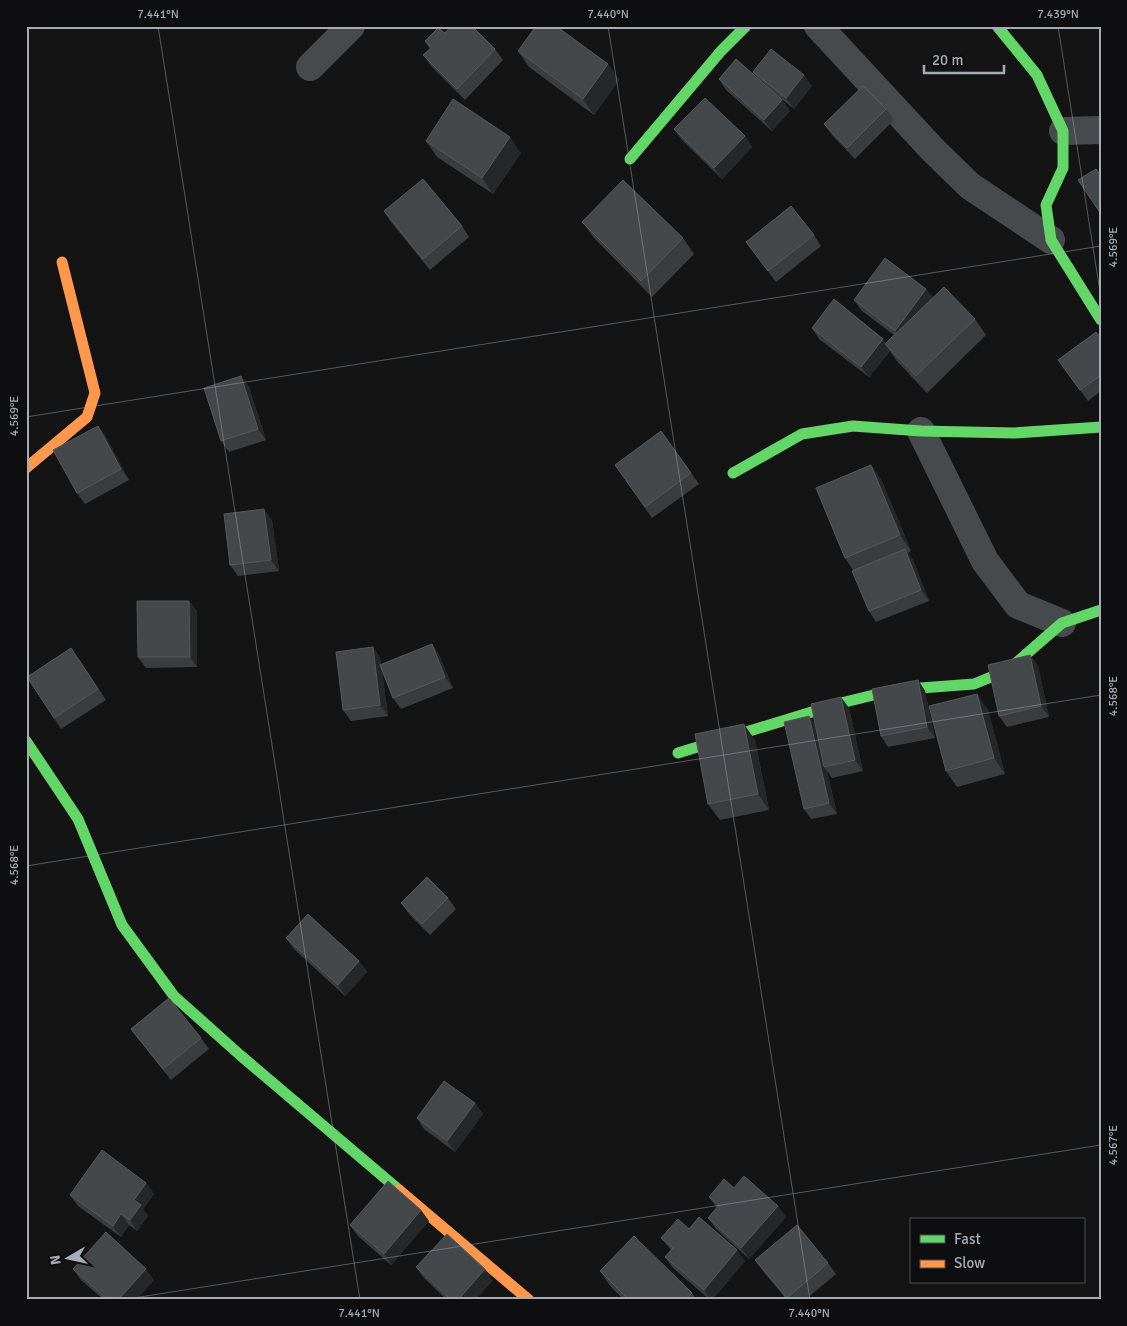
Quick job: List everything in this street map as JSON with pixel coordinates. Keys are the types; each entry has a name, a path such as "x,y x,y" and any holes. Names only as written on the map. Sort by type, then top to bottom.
{"street":[{"path":"310,67 352,26"},
{"path":"630,159 721,50 746,26"},
{"path":"818,26 933,150 970,186 1051,240"},
{"path":"997,26 1037,75 1063,131 1063,168 1046,205 1051,240 1101,320"},
{"path":"1063,131 1101,130"},
{"path":"26,468 87,417 95,393 62,262"},
{"path":"733,473 802,434 853,426 921,431 1014,433 1101,427"},
{"path":"921,431 985,561 1018,605 1062,623"},
{"path":"678,753 841,702 894,690 974,684 1008,670 1062,623 1101,610"},
{"path":"26,741 78,819 122,925 174,996 240,1055 529,1300"}],"building":[{"path":"451,26 472,26 495,49 457,89 423,55 431,48 425,41 438,28 445,33"},
{"path":"536,26 556,26 608,64 583,99 518,51"},
{"path":"771,49 804,75 786,98 753,72"},
{"path":"736,59 782,100 764,120 719,79"},
{"path":"863,86 886,109 847,148 824,124"},
{"path":"705,98 745,136 714,168 674,129"},
{"path":"453,99 510,137 482,178 426,141"},
{"path":"1096,169 1101,174 1101,214 1078,180"},
{"path":"423,179 462,226 423,259 384,211"},
{"path":"623,180 683,238 641,281 582,222"},
{"path":"791,206 814,235 768,271 746,242"},
{"path":"885,258 926,289 895,331 854,300"},
{"path":"944,287 975,319 916,376 885,344"},
{"path":"834,299 883,339 861,367 812,328"},
{"path":"1096,332 1101,338 1101,375 1080,390 1058,360"},
{"path":"241,376 258,429 221,441 204,388"},
{"path":"98,426 121,469 77,493 53,450"},
{"path":"661,431 691,473 645,507 615,465"},
{"path":"871,465 900,535 845,558 816,488"},
{"path":"264,509 271,560 230,565 224,514"},
{"path":"905,549 921,590 869,611 852,571"},
{"path":"137,601 189,601 190,657 138,657"},
{"path":"432,644 445,677 393,698 380,665"},
{"path":"373,647 380,705 343,710 336,652"},
{"path":"71,648 98,689 54,718 27,677"},
{"path":"1030,655 1041,706 999,716 988,665"},
{"path":"918,680 927,727 881,736 872,689"},
{"path":"977,694 994,758 946,771 929,706"},
{"path":"841,697 855,760 824,767 811,704"},
{"path":"809,716 829,803 804,809 784,722"},
{"path":"744,724 758,794 708,804 695,734"},
{"path":"427,877 448,898 422,924 401,903"},
{"path":"308,914 359,961 338,985 286,938"},
{"path":"169,998 201,1038 163,1069 131,1029"},
{"path":"444,1081 475,1103 447,1141 417,1118"},
{"path":"102,1150 146,1183 134,1200 141,1205 130,1220 121,1214 113,1226 70,1195"},
{"path":"744,1176 778,1206 741,1248 708,1218 719,1205 709,1197 724,1179 734,1188"},
{"path":"388,1181 421,1210 384,1254 350,1225"},
{"path":"699,1217 737,1250 704,1290 665,1257 673,1248 661,1238 678,1219 689,1229"},
{"path":"797,1225 828,1263 787,1298 755,1260"},
{"path":"106,1232 146,1269 118,1300 108,1300 73,1269"},
{"path":"447,1234 485,1269 458,1300 451,1300 416,1267"},
{"path":"634,1236 692,1293 685,1300 629,1300 600,1271"}],"traffic: fast":[{"path":"630,159 721,51 746,26"},
{"path":"997,26 1037,75 1063,131 1063,168 1046,205 1051,240 1101,320"},
{"path":"733,473 802,434 853,426 921,431 1014,433 1101,427"},
{"path":"678,753 841,703 894,690 974,684 1008,670 1062,623 1101,610"},
{"path":"26,741 78,819 122,925 174,996 240,1055 399,1190"}],"traffic: slow":[{"path":"26,468 87,417 95,393 62,262"},
{"path":"399,1190 529,1300"}]}
